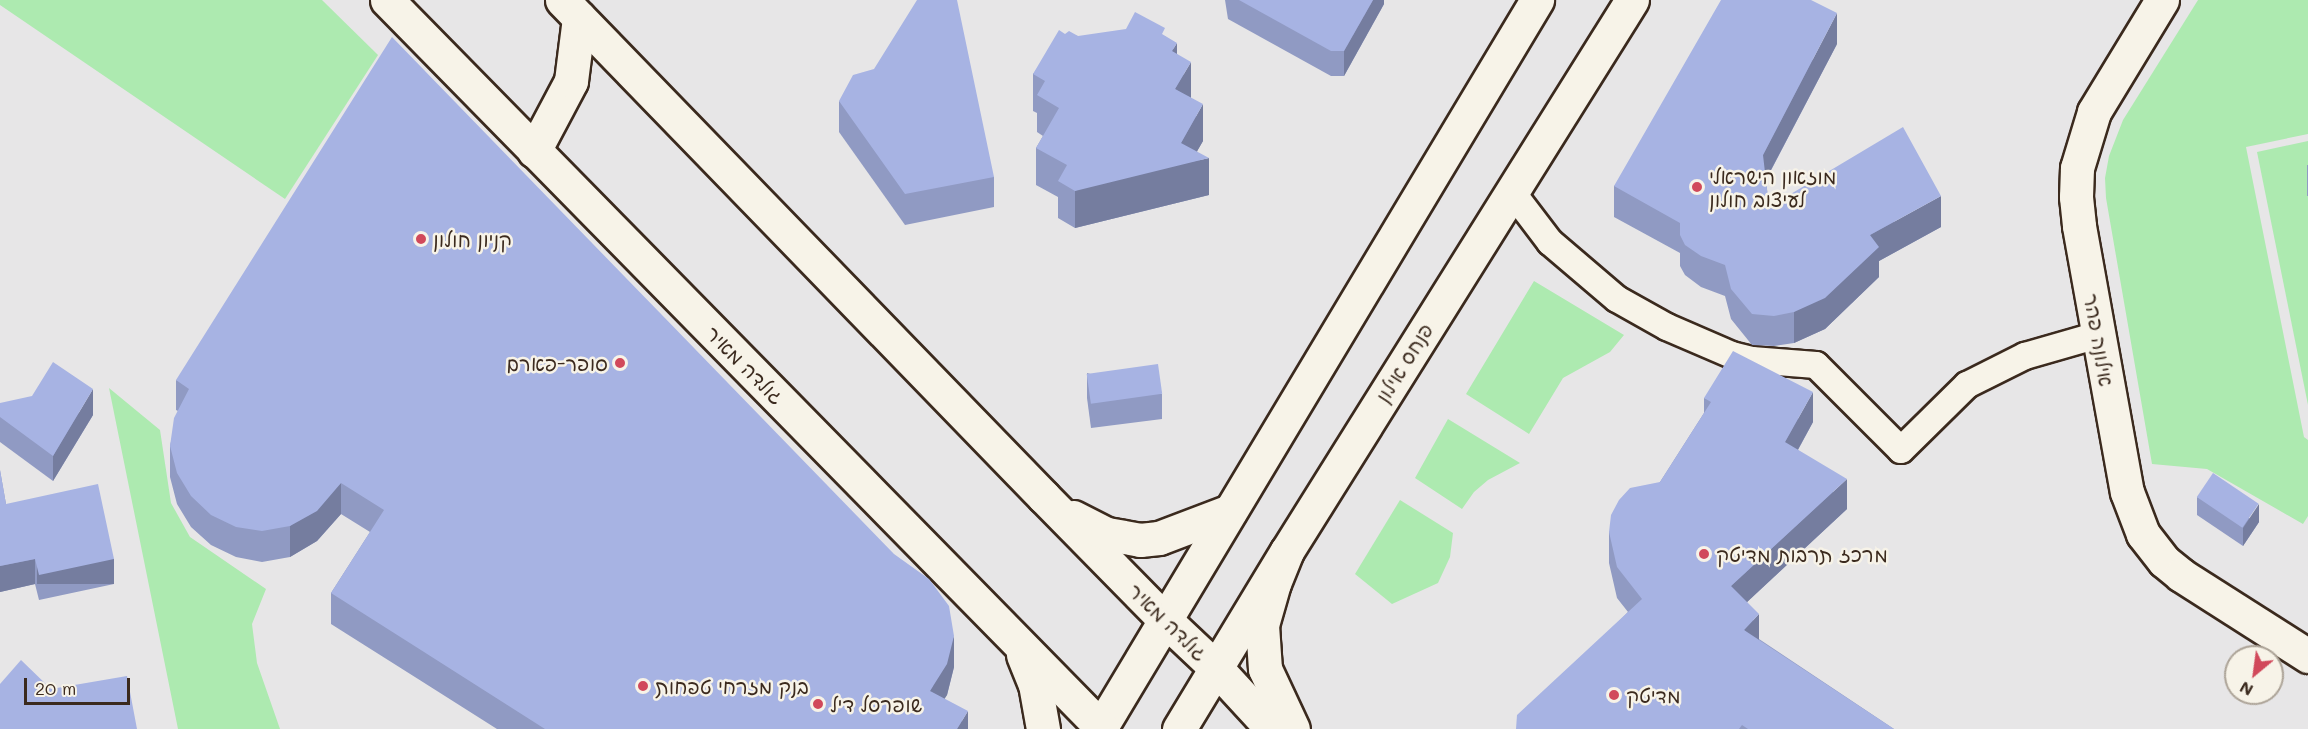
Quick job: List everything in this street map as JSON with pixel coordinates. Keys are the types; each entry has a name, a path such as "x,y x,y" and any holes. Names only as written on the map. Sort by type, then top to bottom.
{"main road":[{"name":"גולדה מאיר","path":"387,0 1101,728"},
{"path":"1101,728 1164,619 1537,0"},
{"name":"פנחס אילון","path":"1179,729 1287,551 1632,0"},
{"name":"אילונה פהר","path":"2162,0 2101,98 2088,126 2079,161 2077,212 2127,492 2143,534 2156,553 2181,575 2308,656"},
{"name":"גולדה מאיר","path":"570,9 1272,729"},
{"path":"534,151 571,81 570,9"},
{"path":"1044,497 1080,523 1107,534 1140,540 1159,538 1230,511"},
{"path":"1287,551 1274,583 1262,625 1265,669 1293,729"},
{"path":"1018,642 1035,684 1043,729"}],"street":[{"path":"1512,192 1550,242 1617,299 1667,327 1732,355 1752,360 1816,365 1900,450 1967,385 2025,356 2098,335"}],"green space":[{"path":"0,0 322,0 378,55 285,199 0,5"},
{"path":"2198,0 2308,0 2308,134 2246,147 2304,437 2308,440 2308,516 2303,524 2207,469 2152,464 2106,198 2105,178 2109,156 2123,120"},
{"path":"2308,141 2308,405 2257,152"},
{"path":"1534,281 1624,335 1610,352 1563,378 1529,434 1466,394"},
{"path":"109,388 160,430 171,503 190,537 266,589 252,624 257,663 280,729 178,729"},
{"path":"1448,419 1520,463 1488,480 1474,492 1462,509 1415,478"},
{"path":"1400,500 1453,533 1450,557 1438,583 1392,604 1355,574"}],"building":[{"path":"917,0 957,0 994,177 905,194 839,101 853,75 874,69"},
{"path":"1239,0 1373,0 1344,51 1331,51"},
{"name":"מוזאון הישראלי לעיצוב חולון","path":"1721,0 1811,0 1837,13 1763,155 1769,207 1903,127 1941,196 1870,235 1879,247 1825,298 1794,312 1774,316 1752,314 1731,289 1725,265 1701,256 1685,245 1680,235 1680,223 1614,186"},
{"path":"1135,12 1165,28 1162,34 1177,43 1172,51 1191,62 1175,89 1203,104 1181,143 1209,158 1075,191 1058,181 1067,165 1036,148 1059,108 1037,95 1045,81 1033,74 1059,30 1065,34 1069,31 1078,36 1126,29"},
{"name":"קניון חולון","path":"392,37 894,554 929,579 949,606 954,636 947,664 930,691 968,711 957,729 545,729 331,593 384,510 341,483 317,511 290,526 262,531 236,527 211,515 191,496 177,473 170,446 174,418 189,389 176,380"},
{"name":"מרכז תרבות מדיטק","path":"1733,351 1813,392 1785,442 1847,479 1731,586 1759,614 1744,630 1894,729 1748,729 1742,725 1739,729 1516,729 1517,715 1642,599 1617,567 1609,532 1611,515 1619,500 1630,488 1660,482 1711,402 1704,398"},
{"path":"53,362 93,389 53,456 0,417 0,403 32,396"},
{"path":"1158,364 1162,394 1091,404 1087,374"},
{"path":"0,470 6,504 98,484 114,559 39,575 35,559 0,566"},
{"path":"2213,473 2259,504 2242,528 2197,497"},
{"path":"21,660 51,689 127,676 137,729 0,729 0,684"}],"place":[{"name":"מוזאון הישראלי לעיצוב חולון","path":"1697,187"},
{"name":"קניון חולון","path":"421,239"},
{"name":"סופר-פארם","path":"620,363"},
{"name":"מרכז תרבות מדיטק","path":"1704,554"},
{"name":"בנק מזרחי טפחות","path":"643,686"},
{"name":"מדיטק","path":"1614,695"},
{"name":"שופרסל דיל","path":"818,704"}]}
